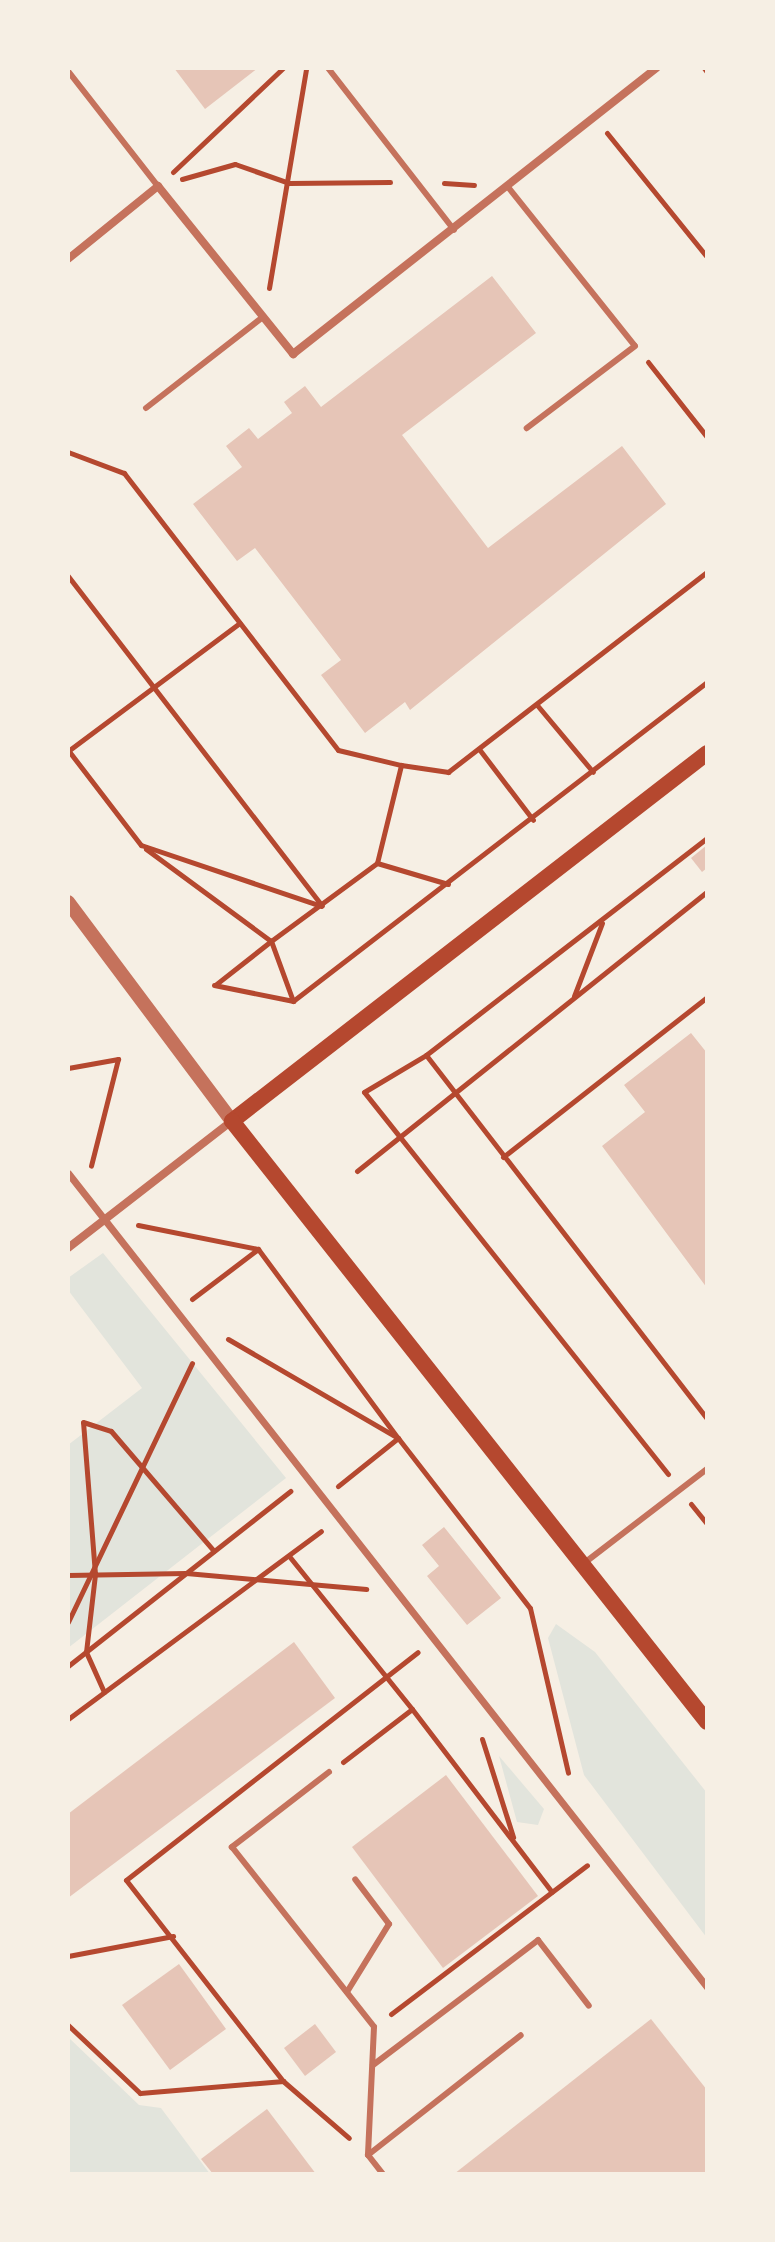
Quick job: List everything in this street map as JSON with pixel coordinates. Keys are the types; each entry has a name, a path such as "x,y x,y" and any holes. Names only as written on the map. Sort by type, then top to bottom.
{"main road":[{"path":"707,753 232,1121 707,1722"}],"street":[{"path":"68,259 158,186 293,354 657,68"},
{"path":"68,902 232,1121 68,1248"},
{"path":"68,1173 203,1340 707,1987"}],"lane":[{"path":"328,68 454,230"},
{"path":"68,71 158,186"},
{"path":"508,187 635,346 527,428"},
{"path":"146,408 263,317"},
{"path":"583,1564 707,1469"},
{"path":"329,1772 232,1847 374,2027 368,2155 383,2174"},
{"path":"347,1992 389,1924 355,1879"},
{"path":"373,2065 538,1940 589,2006"},
{"path":"368,2155 521,2035"}],"path":[{"path":"158,186 283,68"},
{"path":"263,317 289,183 306,68"},
{"path":"595,117 707,257"},
{"path":"158,186 235,164 289,183 416,181 508,187"},
{"path":"635,346 707,437"},
{"path":"68,452 124,473 338,750 401,765 448,772 707,572"},
{"path":"68,576 322,906"},
{"path":"240,623 68,750 141,845 271,941 293,1001"},
{"path":"401,765 377,863 214,985 293,1001 533,820 707,682"},
{"path":"537,705 593,772"},
{"path":"479,749 533,820"},
{"path":"680,1490 364,1092 426,1055 602,923 707,838"},
{"path":"141,845 322,906"},
{"path":"377,863 449,884"},
{"path":"357,1171 707,892"},
{"path":"573,1000 602,923"},
{"path":"503,1157 707,997"},
{"path":"426,1055 707,1418"},
{"path":"68,1068 118,1059 84,1193"},
{"path":"105,1218 258,1249 398,1438 530,1608 569,1778"},
{"path":"178,1310 258,1249"},
{"path":"220,1334 398,1438"},
{"path":"68,1622 95,1574 203,1340"},
{"path":"104,1692 86,1652 95,1574 83,1422 111,1431 214,1551"},
{"path":"325,1496 398,1438"},
{"path":"68,1666 309,1476"},
{"path":"68,1719 340,1516"},
{"path":"289,1556 316,1586 552,1892"},
{"path":"68,1575 186,1573 251,1583 398,1591"},
{"path":"368,2155 283,2081 173,1935 126,1880 435,1640"},
{"path":"329,1772 412,1709"},
{"path":"479,1730 515,1842"},
{"path":"374,2027 601,1854"},
{"path":"68,1956 173,1935"},
{"path":"68,2025 140,2093 283,2081"}],"shaded area":[{"path":"103,1253 286,1478 68,1648 68,1445 142,1388 68,1290 68,1278"},
{"path":"556,1624 595,1652 707,1793 707,1938 584,1775 548,1638"},
{"path":"499,1756 544,1809 538,1825 517,1822"},
{"path":"68,2037 139,2105 161,2108 210,2174 68,2174"}],"building":[{"path":"174,68 258,68 205,109"},
{"path":"492,276 536,333 402,435 488,548 622,446 666,504 410,710 405,702 365,733 321,675 341,660 255,548 237,561 193,504 242,467 226,446 249,428 258,439 292,413 284,402 305,386 321,407"},
{"path":"707,845 707,868 702,872 691,858"},
{"path":"691,1033 707,1053 707,1288 602,1146 645,1112 624,1085"},
{"path":"444,1527 501,1598 467,1625 427,1576 439,1566 422,1545"},
{"path":"294,1642 335,1698 68,1898 68,1814"},
{"path":"446,1775 538,1896 443,1968 352,1847"},
{"path":"179,1964 226,2029 170,2070 122,2005"},
{"path":"651,2019 707,2090 707,2174 454,2174"},
{"path":"315,2024 336,2052 305,2076 284,2048"},
{"path":"267,2109 316,2174 213,2174 201,2159"}]}
